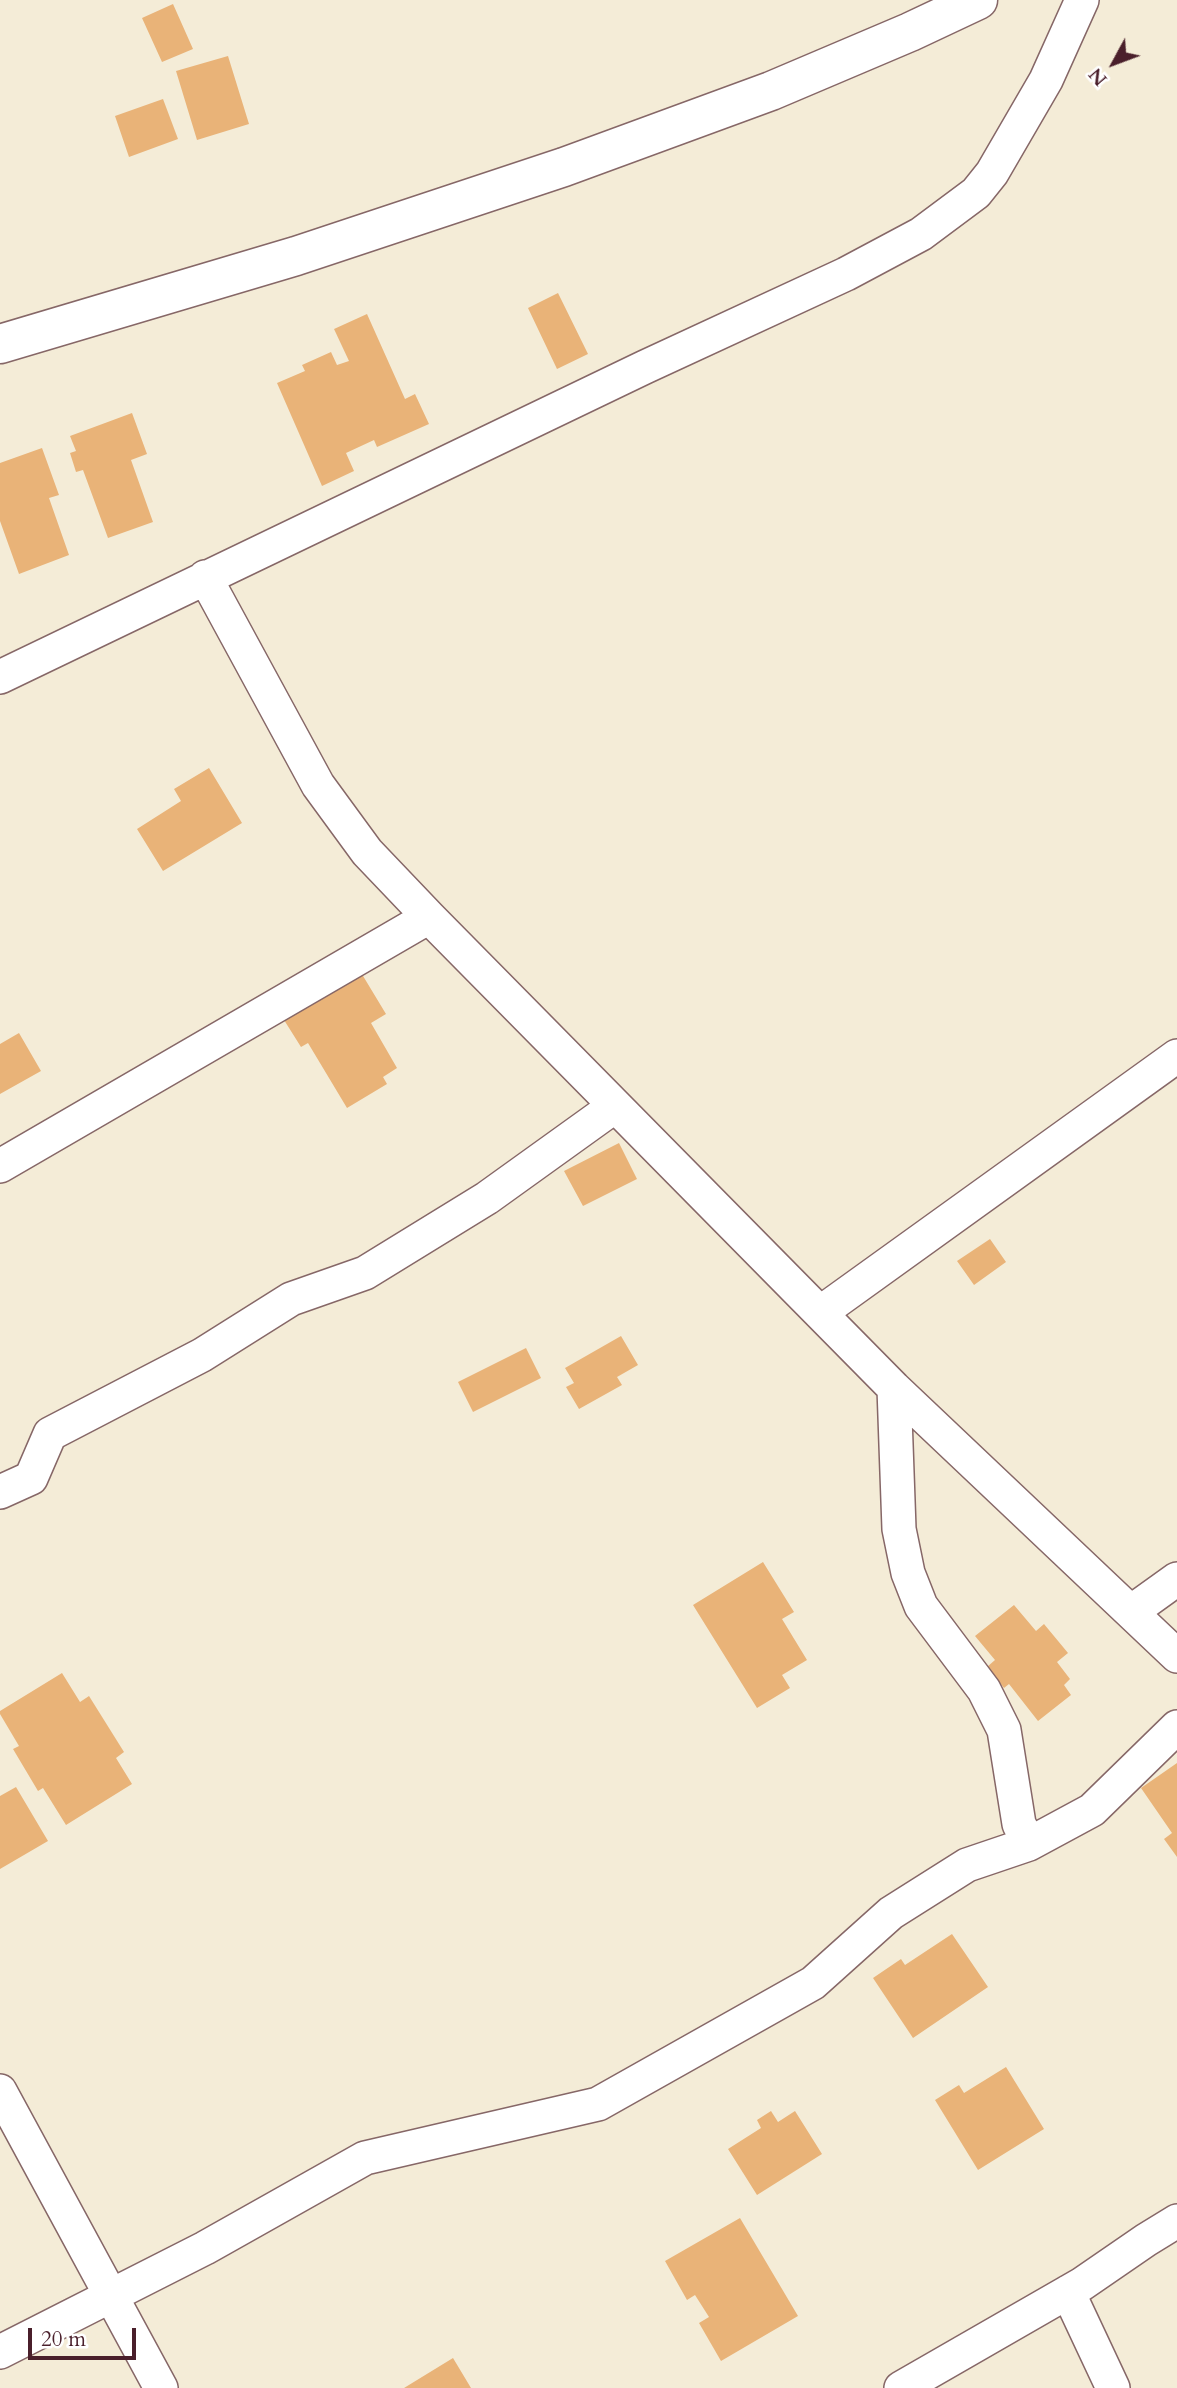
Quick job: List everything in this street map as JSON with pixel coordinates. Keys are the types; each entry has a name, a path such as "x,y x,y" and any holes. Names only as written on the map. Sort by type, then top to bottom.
{"street":[{"path":"0,344 296,256 564,167 771,91 978,0"},
{"path":"0,677 205,577 846,274 921,234 975,193 992,173 1046,80 1082,0"},
{"path":"205,577 318,785 367,852 894,1388 1177,1656"},
{"path":"0,1166 429,917"},
{"path":"820,1313 1177,1056"},
{"path":"0,1492 31,1478 50,1434 202,1355 291,1299 365,1273 487,1198 615,1106"},
{"path":"894,1388 899,1529 908,1573 921,1606 984,1690 1004,1730 1019,1824 1028,1844"},
{"path":"1131,1612 1177,1579"},
{"path":"0,2352 205,2248 365,2158 598,2104 813,1983 891,1913 967,1865 1028,1844 1092,1810 1177,1727"},
{"path":"0,2091 161,2388"},
{"path":"901,2388 1068,2292 1177,2221"},
{"path":"1068,2292 1113,2388"}],"building":[{"path":"173,4 193,49 162,62 142,18"},
{"path":"228,56 249,124 197,140 176,71"},
{"path":"163,99 178,139 129,157 115,116"},
{"path":"558,293 588,354 557,369 528,308"},
{"path":"367,314 405,399 415,394 429,424 377,447 374,440 346,453 354,471 322,486 277,383 305,371 302,365 331,352 337,365 349,361 334,329"},
{"path":"132,413 147,454 131,460 153,522 108,538 83,470 76,472 70,453 76,451 70,436"},
{"path":"42,448 59,495 49,498 69,555 19,574 0,521 0,463"},
{"path":"209,768 242,823 163,871 137,829 181,801 174,789"},
{"path":"357,966 386,1014 371,1023 397,1068 383,1077 387,1084 347,1108 308,1043 301,1047 279,1012"},
{"path":"19,1033 41,1071 0,1094 0,1044"},
{"path":"619,1143 637,1179 583,1206 564,1171"},
{"path":"990,1239 1006,1262 974,1285 957,1261"},
{"path":"621,1336 638,1365 617,1377 622,1385 579,1409 566,1387 574,1383 565,1368"},
{"path":"526,1348 541,1378 473,1412 458,1382"},
{"path":"763,1562 794,1612 782,1619 807,1660 782,1675 790,1688 757,1708 693,1605"},
{"path":"1014,1605 1036,1631 1044,1624 1068,1653 1057,1662 1070,1679 1064,1685 1071,1695 1038,1721 1009,1684 1004,1688 987,1667 995,1660 975,1636"},
{"path":"62,1673 80,1702 89,1696 124,1752 116,1758 132,1784 66,1825 43,1788 38,1791 13,1749 19,1746 0,1714 0,1711"},
{"path":"1177,1763 1177,1857 1164,1839 1172,1833 1141,1788"},
{"path":"16,1787 48,1841 0,1869 0,1796"},
{"path":"952,1934 988,1987 913,2038 873,1978 901,1959 905,1965"},
{"path":"1006,2067 1044,2129 978,2170 935,2100 959,2085 964,2093"},
{"path":"771,2111 778,2122 795,2111 822,2154 757,2195 728,2149 761,2128 757,2120"},
{"path":"740,2218 798,2316 721,2361 699,2323 709,2317 695,2295 687,2300 665,2261"},
{"path":"453,2358 471,2388 404,2388"}]}
